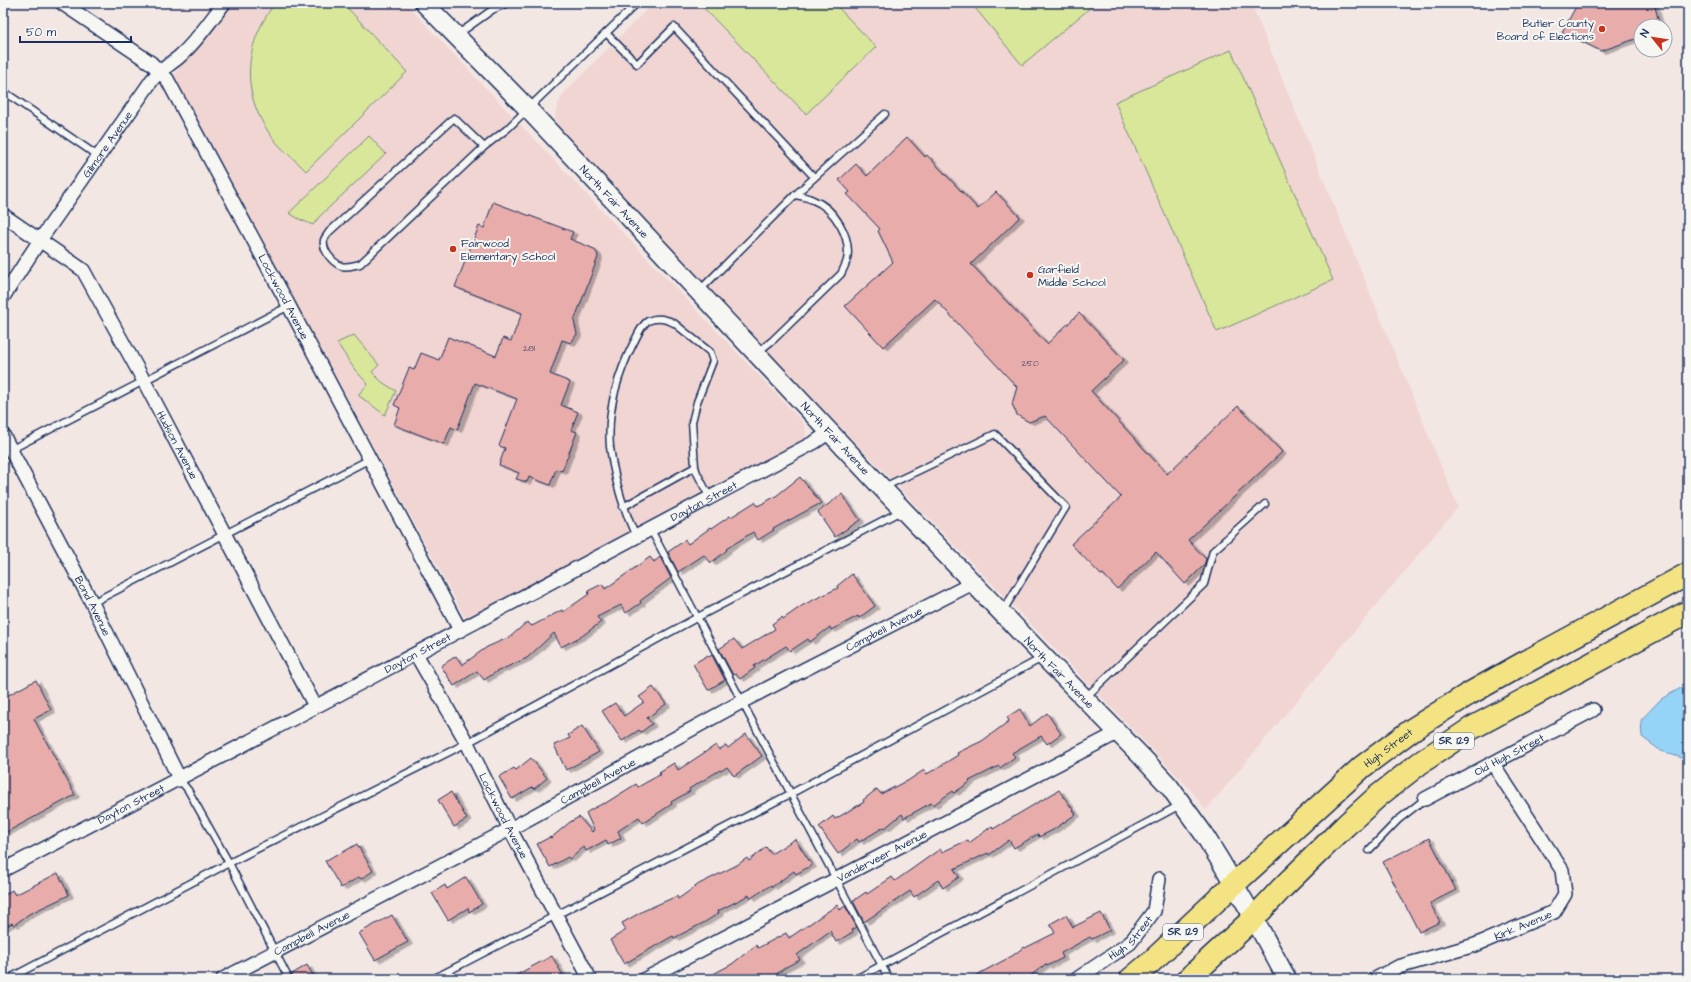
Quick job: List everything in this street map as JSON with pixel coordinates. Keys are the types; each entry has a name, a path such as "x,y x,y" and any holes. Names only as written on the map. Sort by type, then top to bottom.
{"highway":[{"name":"High Street","path":"1131,979 1362,767 1413,729 1467,695 1522,664 1688,574"},
{"name":"SR 129","path":"1188,979 1254,918 1345,826 1378,796 1420,764 1472,728 1688,612"}],"street":[{"name":"Lockwood Avenue","path":"62,3 160,71 168,81 371,459 460,630"},
{"name":"Gilmore Avenue","path":"3,297 40,240 152,80 160,71 180,56 224,3"},
{"name":"North Fair Avenue","path":"424,3 528,109 831,431 882,488 1044,658 1119,732 1169,786 1203,833 1254,918 1287,979"},
{"name":"Hudson Avenue","path":"3,215 83,270 144,382 315,706"},
{"name":"Dayton Street","path":"3,870 180,780 315,706 651,530 815,442 831,431"},
{"name":"Bond Avenue","path":"3,435 12,449 92,603 180,780"},
{"name":"Campbell Avenue","path":"222,979 510,829 743,701 973,583"},
{"name":"Lockwood Avenue","path":"416,654 467,743 510,829 590,979"},
{"name":"Old High Street","path":"1425,799 1593,710"},
{"name":"Vanderveer Avenue","path":"645,979 1119,732"},
{"name":"Kirk Avenue","path":"1375,979 1398,967 1475,945 1554,912 1565,894 1562,870 1493,764"},
{"name":"High Street","path":"1077,979 1130,943 1154,910 1159,879"}],"lane":[{"path":"456,36 492,10 508,3"},
{"path":"484,147 454,118 329,232 324,240 325,250 331,259 341,266 349,267 360,264 484,147 507,129 637,3"},
{"path":"606,33 637,64 674,27 814,177"},
{"path":"3,91 98,156"},
{"path":"699,291 814,177 886,114"},
{"path":"756,352 773,340 841,274 847,260 847,243 841,228 829,210 813,200 795,195"},
{"path":"12,449 289,306"},
{"path":"636,537 623,507 614,471 610,446 610,423 614,394 626,359 639,332 647,322 654,319 668,319 674,322 710,352 713,361 698,397 692,422 695,467 710,498"},
{"path":"882,488 995,434 1066,507 1002,613"},
{"path":"92,603 224,533 371,459"},
{"path":"623,507 695,467"},
{"path":"1085,698 1204,584 1213,551 1265,504"},
{"path":"8,979 229,863 467,743 698,617 904,510"},
{"path":"651,530 743,701 889,979"},
{"path":"433,979 792,794 1044,658"},
{"path":"180,780 188,790 229,863 289,979"},
{"path":"1369,850 1398,820 1425,799"},
{"path":"856,979 1182,804"}],"shaded area":[{"name":"Fairwood Elementary School","path":"230,3 405,3 800,419 805,425 805,439 469,617 464,616 175,77 176,72"},
{"name":"Garfield Middle School","path":"653,3 1251,3 1458,507 1206,810 1190,789 828,414 565,136 557,125 555,116 557,106 564,93"}],"green space":[{"path":"275,3 343,3 407,72 306,171 275,141 264,124 256,107 251,90 251,54 256,37 264,20"},
{"path":"699,3 834,3 876,47 806,114"},
{"path":"971,3 1096,3 1022,65"},
{"path":"1231,50 1333,280 1217,332 1115,102"},
{"path":"369,136 386,154 320,216 313,225 289,213"},
{"path":"354,335 379,365 372,372 382,382 396,391 385,415 358,395 368,384 355,370 337,343"}],"water":[{"path":"1688,684 1688,760 1661,751 1642,737 1641,720 1661,699"}],"building":[{"name":"Butler County Board of Elections","path":"1578,3 1654,3 1658,18 1633,18 1633,40 1601,51 1562,32"},
{"name":"Garfield Middle School","path":"907,137 925,157 927,155 978,209 996,192 1020,217 971,264 1047,344 1079,313 1124,360 1091,391 1167,474 1238,406 1282,452 1188,540 1206,559 1204,565 1185,584 1156,552 1117,589 1071,544 1121,497 1045,416 1029,422 1017,415 1012,404 1017,387 935,299 883,347 845,306 893,262 878,231 880,229 847,194 850,192 839,180 856,164 867,176"},
{"name":"Fairwood Elementary School","path":"493,202 573,232 570,239 592,248 597,253 598,257 574,321 577,334 571,343 562,340 550,374 570,382 561,405 578,412 571,430 577,432 562,471 556,469 550,485 529,477 527,482 516,479 519,473 499,465 505,448 499,446 517,399 475,383 457,430 451,427 444,444 394,425 400,408 394,405 409,368 414,370 421,353 439,360 448,337 496,356 503,338 511,341 522,313 455,287 479,226 484,228"},
{"path":"800,477 821,503 773,529 774,530 758,540 753,532 726,549 727,550 711,563 704,555 678,572 668,552 685,540 688,544 710,528 711,529 755,502 758,506 776,496"},
{"path":"842,494 860,520 835,537 818,512"},
{"path":"650,557 654,562 660,557 671,578 640,601 641,603 626,613 621,605 597,617 601,622 582,636 561,647 554,633 527,658 496,672 484,680 477,671 454,686 441,666 456,656 462,665 487,647 510,637 527,622 532,626 562,610 563,612 589,594 588,591 602,584 605,589"},
{"path":"852,574 875,606 859,618 858,616 831,630 830,627 810,642 808,639 790,651 786,646 754,666 755,668 740,679 736,674 733,675 719,649 734,639 742,649 775,629 772,624 782,617 783,619 803,605 838,588 837,586"},
{"path":"708,655 709,657 712,655 725,680 708,690 693,664"},
{"path":"36,680 51,710 34,719 75,795 3,834 3,698"},
{"path":"653,687 666,704 647,718 652,724 641,732 639,730 622,741 602,711 615,703 624,716 644,702 639,697"},
{"path":"1020,709 1030,726 1047,713 1061,734 1047,744 1041,736 1012,753 1015,757 1000,768 999,766 969,781 970,782 954,793 953,791 933,805 931,803 904,818 902,814 885,828 884,827 859,842 857,839 838,854 819,827 833,816 835,819 864,802 863,800 877,789 881,794 906,782 924,770 927,774 958,755 957,753 982,741 1009,721 1007,717"},
{"path":"582,726 599,752 566,770 554,745 570,738 568,735"},
{"path":"746,734 762,756 734,776 727,767 721,771 720,770 689,789 690,791 671,802 672,804 643,823 639,817 618,831 621,838 608,845 606,840 586,851 584,847 570,859 568,857 550,867 537,844 550,837 551,838 570,822 579,817 592,832 594,830 586,813 590,810 604,804 636,784 638,787 661,774 659,772 674,763 678,770 716,745 719,750 726,745 728,748"},
{"path":"531,758 547,778 534,789 532,787 512,799 499,777 514,768 516,770"},
{"path":"1059,790 1076,814 1053,830 1039,837 1038,834 1014,848 1009,840 989,855 988,853 954,869 959,877 943,888 938,880 914,897 910,891 864,922 853,901 866,892 867,894 892,877 895,881 940,849 942,852 968,840 969,843 992,826 993,829"},
{"path":"451,792 467,819 454,827 438,800"},
{"path":"1429,838 1456,890 1430,903 1440,922 1419,932 1383,862"},
{"path":"795,839 812,865 796,874 794,871 772,887 771,885 751,898 749,895 718,911 719,913 705,922 674,938 673,936 624,964 610,940 626,930 622,923 643,911 677,896 678,899 699,884 737,865 747,858 749,861 766,847 771,854"},
{"path":"357,844 373,871 361,879 359,877 341,888 325,861"},
{"path":"58,873 69,895 29,914 14,925 12,923 3,928 3,896 12,890 15,895"},
{"path":"466,877 482,904 469,912 468,908 448,920 432,893 445,885 447,889"},
{"path":"837,905 840,910 845,906 857,927 852,930 853,932 836,942 830,931 797,955 800,960 786,967 770,979 704,979 732,964 756,945 758,948 786,933 789,938"},
{"path":"1101,913 1110,930 1092,939 1090,937 1061,953 1063,958 1047,966 1046,964 1026,979 969,979 1012,956 1024,947 1025,948 1055,933 1050,924 1066,915 1073,927"},
{"path":"392,915 408,942 375,960 359,933"},
{"path":"552,956 565,979 509,979 533,966"},
{"path":"307,965 315,979 293,979 292,974"}],"place":[{"name":"Butler County Board of Elections","path":"1602,29"},
{"name":"Fairwood Elementary School","path":"453,249"},
{"name":"Garfield Middle School","path":"1030,275"}]}
